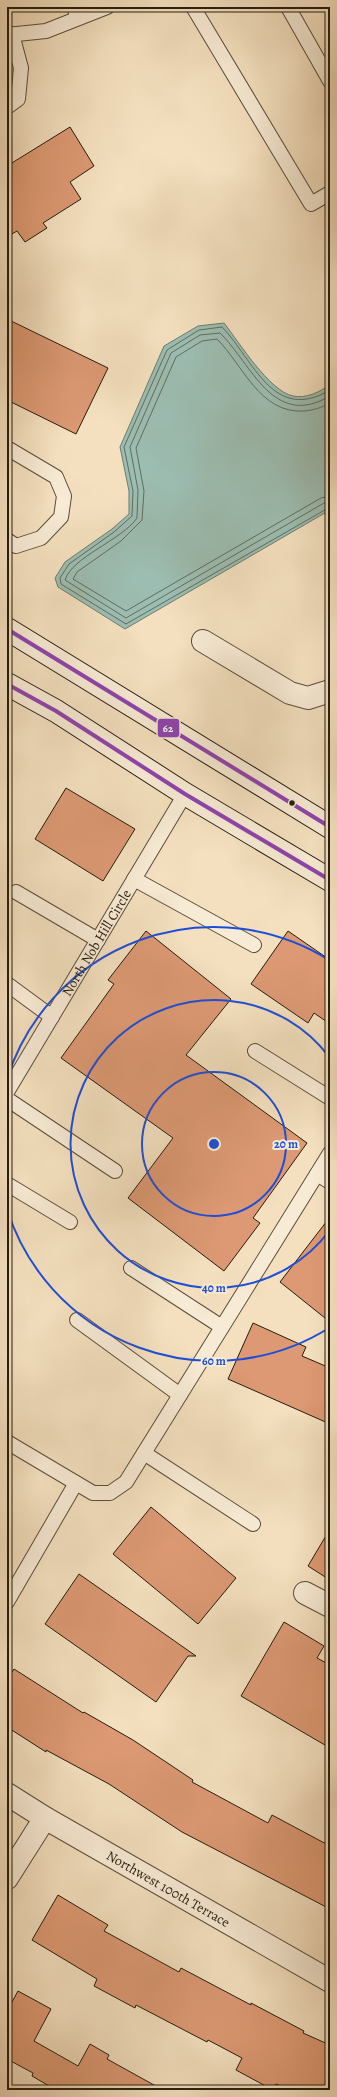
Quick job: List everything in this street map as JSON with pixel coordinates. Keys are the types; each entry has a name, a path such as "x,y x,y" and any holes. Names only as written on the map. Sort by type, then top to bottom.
{"main road":[{"path":"7,629 330,827"},
{"path":"203,641 290,693 308,698 330,691"},
{"path":"7,684 56,711 185,794 330,880"},
{"path":"305,1592 330,1606"},
{"name":"Northwest 100th Terrace","path":"7,1794 45,1818 330,1981"},
{"path":"7,1878 45,1818"}],"lane":[{"path":"7,107 18,99 21,68 10,34 46,31 76,13 107,7"},
{"path":"193,7 311,204 330,193"},
{"path":"288,7 330,81"},
{"path":"7,448 56,477 64,496 61,517 41,538 16,546 7,540"},
{"name":"North Nob Hill Circle","path":"7,1092 185,794"},
{"path":"134,879 254,945"},
{"path":"16,892 98,940"},
{"path":"7,984 52,1017"},
{"path":"255,1051 330,1098"},
{"path":"7,1099 115,1171"},
{"path":"8,1446 93,1493 110,1493 126,1482 330,1153"},
{"path":"317,1174 330,1182"},
{"path":"7,1184 70,1222"},
{"path":"131,1268 222,1327"},
{"path":"78,1320 180,1395"},
{"path":"144,1453 253,1524"},
{"path":"7,1602 76,1483"}],"water":[{"path":"224,323 255,365 274,385 284,392 293,396 303,397 330,385 330,510 125,629 58,587 55,578 65,562 112,529 129,514 129,491 120,447 164,346 198,326"}],"building":[{"path":"70,127 94,166 70,182 81,199 43,223 47,228 25,242 17,231 7,237 7,166"},
{"path":"7,319 108,368 76,434 7,400"},
{"path":"66,788 135,829 103,881 35,839"},
{"path":"146,931 231,999 186,1055 307,1143 253,1218 260,1223 224,1271 128,1198 173,1138 61,1058 114,984 108,980"},
{"path":"288,931 330,960 330,1024 314,1013 308,1023 251,984"},
{"path":"330,1217 330,1322 280,1282"},
{"path":"253,1323 306,1347 302,1356 330,1368 330,1424 228,1379"},
{"path":"151,1507 236,1578 198,1624 113,1554"},
{"path":"330,1529 330,1580 308,1566"},
{"path":"79,1574 196,1656 188,1656 156,1702 45,1624"},
{"path":"284,1622 324,1646 317,1658 330,1665 330,1748 241,1696"},
{"path":"14,1669 83,1713 84,1712 133,1740 193,1780 192,1782 268,1823 272,1815 330,1846 330,1909 182,1832 109,1784 46,1750 46,1752 7,1727 7,1679"},
{"path":"58,1895 108,1925 104,1931 179,1972 181,1968 304,2031 303,2033 330,2045 330,2090 290,2090 276,2084 273,2090 236,2070 242,2058 208,2040 207,2042 136,2005 135,2008 94,1986 97,1979 32,1940"},
{"path":"18,1991 51,2009 34,2041 78,2066 90,2044 109,2055 107,2059 163,2090 56,2090 32,2076 33,2073 7,2059 7,2011"}],"transit line":[{"name":"62","path":"7,629 330,827"},
{"name":"62","path":"7,684 56,711 185,794 330,880"}]}
